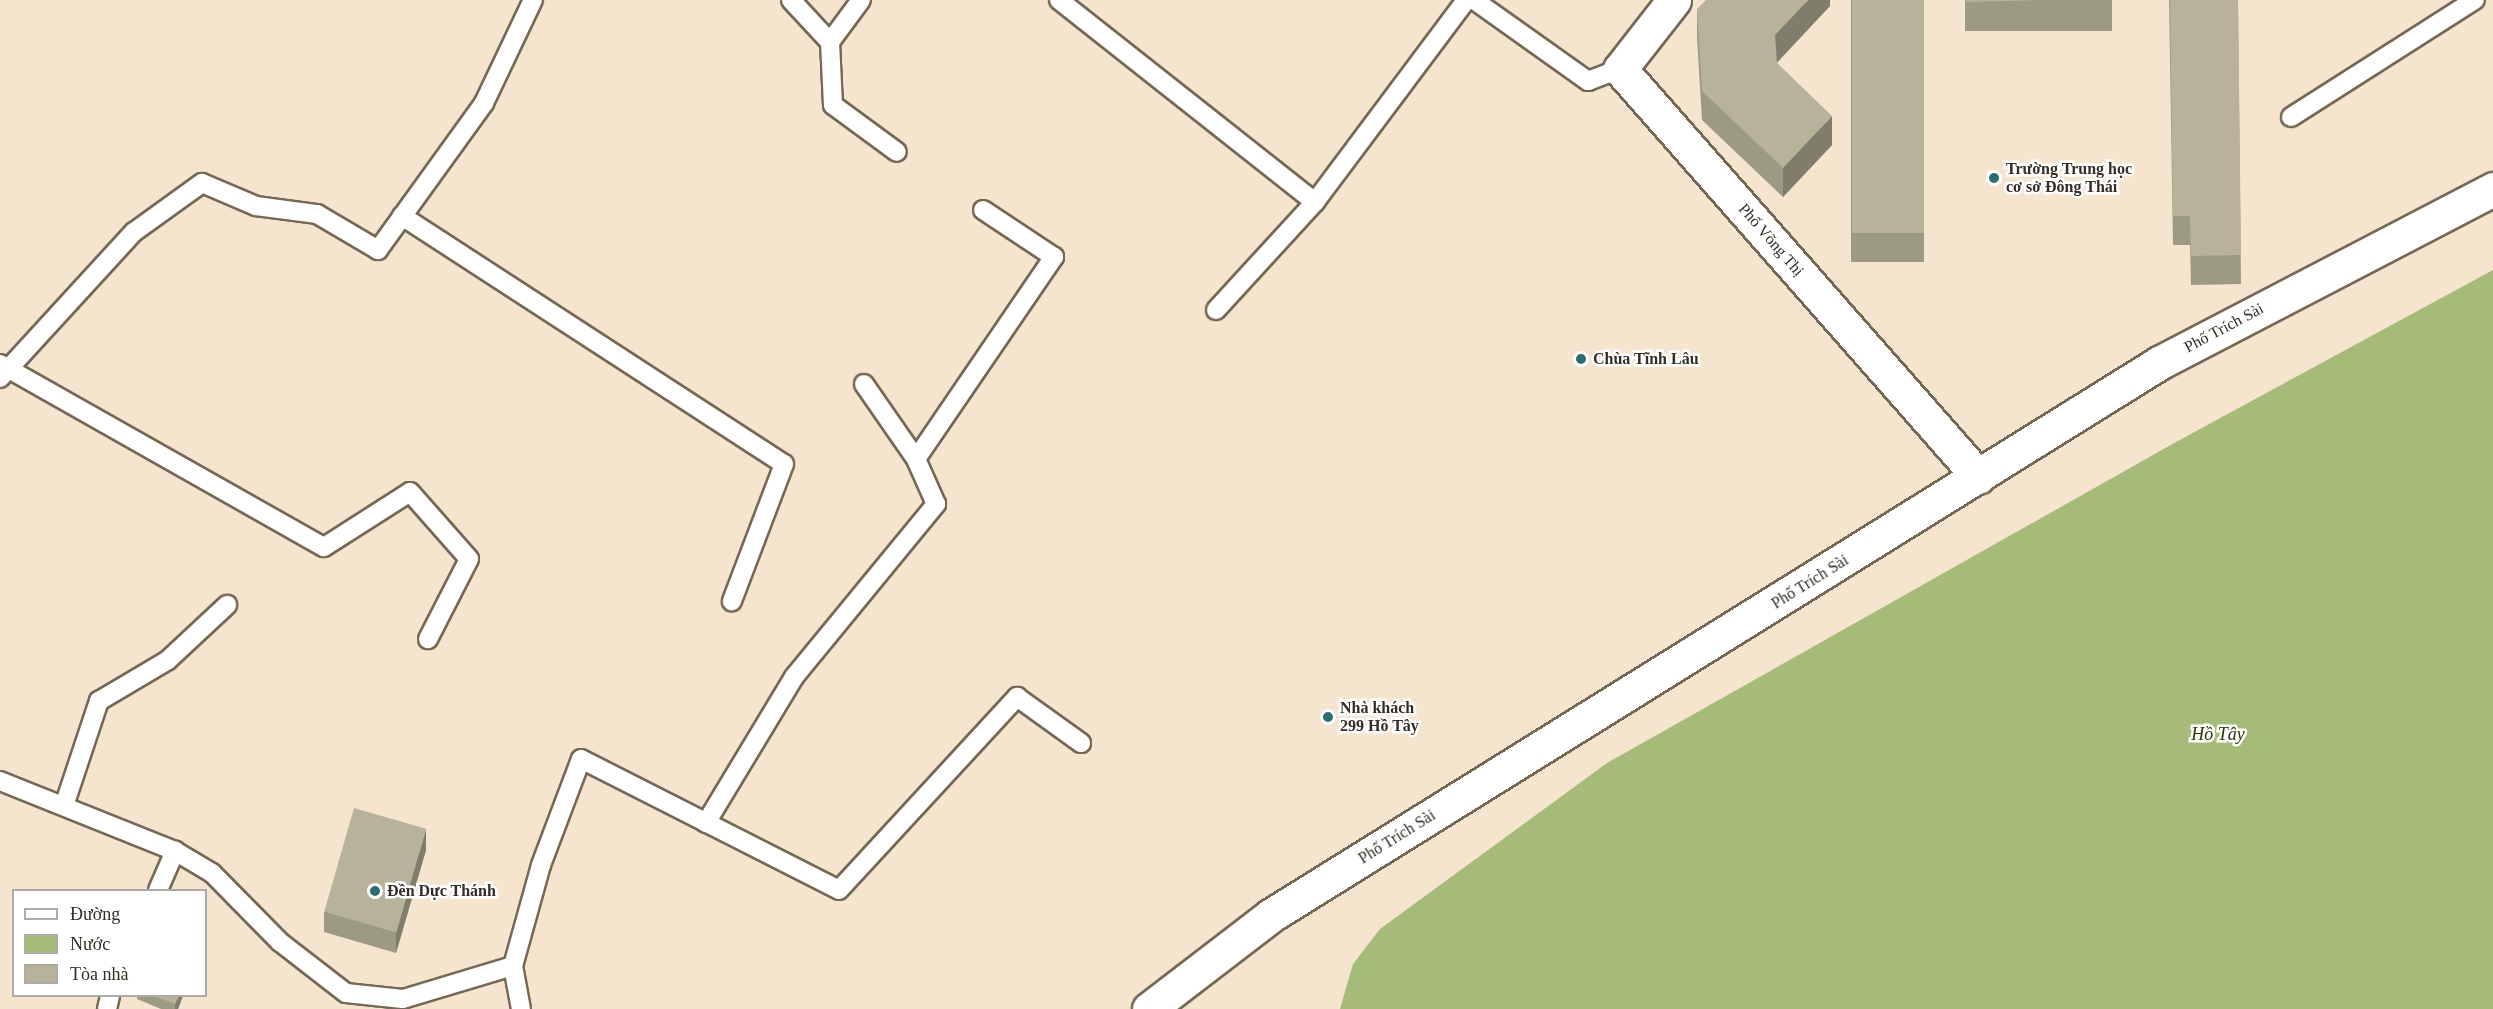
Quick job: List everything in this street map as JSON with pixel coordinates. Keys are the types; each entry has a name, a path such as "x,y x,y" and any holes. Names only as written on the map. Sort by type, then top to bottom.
{"street":[{"path":"1620,69 1674,0"},
{"name":"Phố Võng Thị","path":"1620,69 1979,477"},
{"name":"Phố Trích Sài","path":"1149,1009 1270,916 2159,363 2493,189"}],"lane":[{"path":"429,639 469,559 410,492 324,548 3,370 134,232 202,183 256,206 317,214 378,250 484,103 533,0"},
{"path":"791,0 830,42"},
{"path":"861,0 830,42 833,105 897,152"},
{"path":"1059,0 1315,202"},
{"path":"1215,310 1315,202 1466,0"},
{"path":"1474,0 1588,81 1620,69"},
{"path":"2290,117 2475,0"},
{"path":"916,459 1054,257 983,210"},
{"path":"402,216 784,464 732,601"},
{"path":"706,823 794,677 936,504 916,459 864,384"},
{"path":"65,803 99,701 168,660 227,604"},
{"path":"521,1009 513,966 541,865 581,759 839,890 1017,697 1081,743"},
{"path":"0,781 65,803 175,851 212,873 280,942 344,1001 403,999 513,966"},
{"path":"159,889 175,851"}],"water":[{"name":"Hồ Tây","path":"2493,270 2493,1009 1340,1009 1353,964 1380,929 1607,763 2176,442"}],"building":[{"path":"1706,0 1808,0 1775,35 1777,63 1832,116 1783,168 1702,91 1697,9"},
{"path":"1852,0 1924,0 1924,233 1852,233"},
{"path":"1966,0 2043,0 1966,2"},
{"name":"Trường Trung học cơ sở Đông Thái","path":"2170,0 2238,0 2241,255 2191,256 2190,216 2173,216"},
{"name":"Đền Dực Thánh","path":"354,808 426,829 396,932 324,912"},
{"path":"157,997 178,997 175,1004"}],"place":[{"name":"Trường Trung học cơ sở Đông Thái","path":"1994,178"},
{"name":"Chùa Tĩnh Lâu","path":"1581,359"},
{"name":"Nhà khách 299 Hồ Tây","path":"1328,717"},
{"name":"Đền Dực Thánh","path":"375,891"}]}
